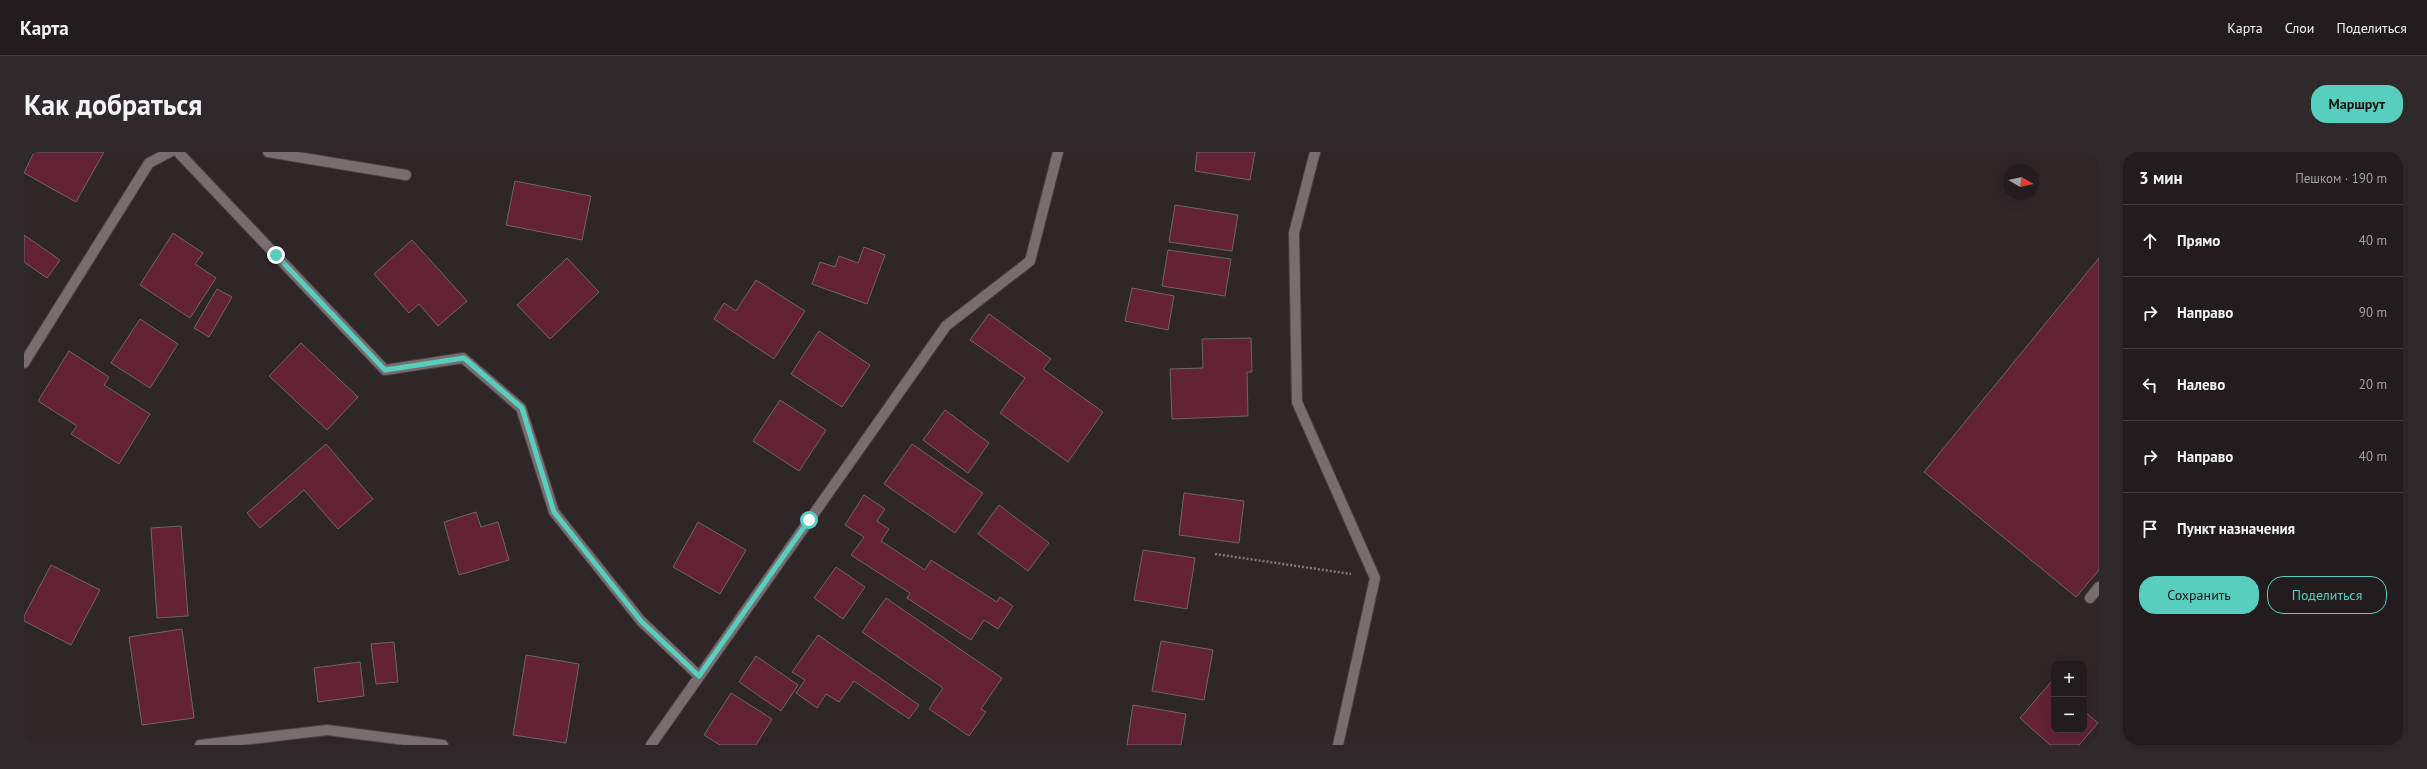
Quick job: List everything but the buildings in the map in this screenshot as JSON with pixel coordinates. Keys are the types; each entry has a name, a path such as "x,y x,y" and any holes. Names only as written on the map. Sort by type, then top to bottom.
{"lane":[{"path":"24,364 149,163 170,152"},
{"path":"178,152 385,370 464,358 522,408 554,512 641,621 699,676"},
{"path":"268,152 406,175"},
{"path":"650,745 946,326 1030,261 1058,152"},
{"path":"1315,152 1294,233 1297,402 1375,578 1338,745"},
{"path":"2090,598 2099,587"},
{"path":"200,745 327,730 443,745"}],"path":[{"path":"1215,554 1375,578"}],"route":[{"path":"276,255 385,370 464,358 522,408 554,512 641,621 699,676 809,520"}]}
